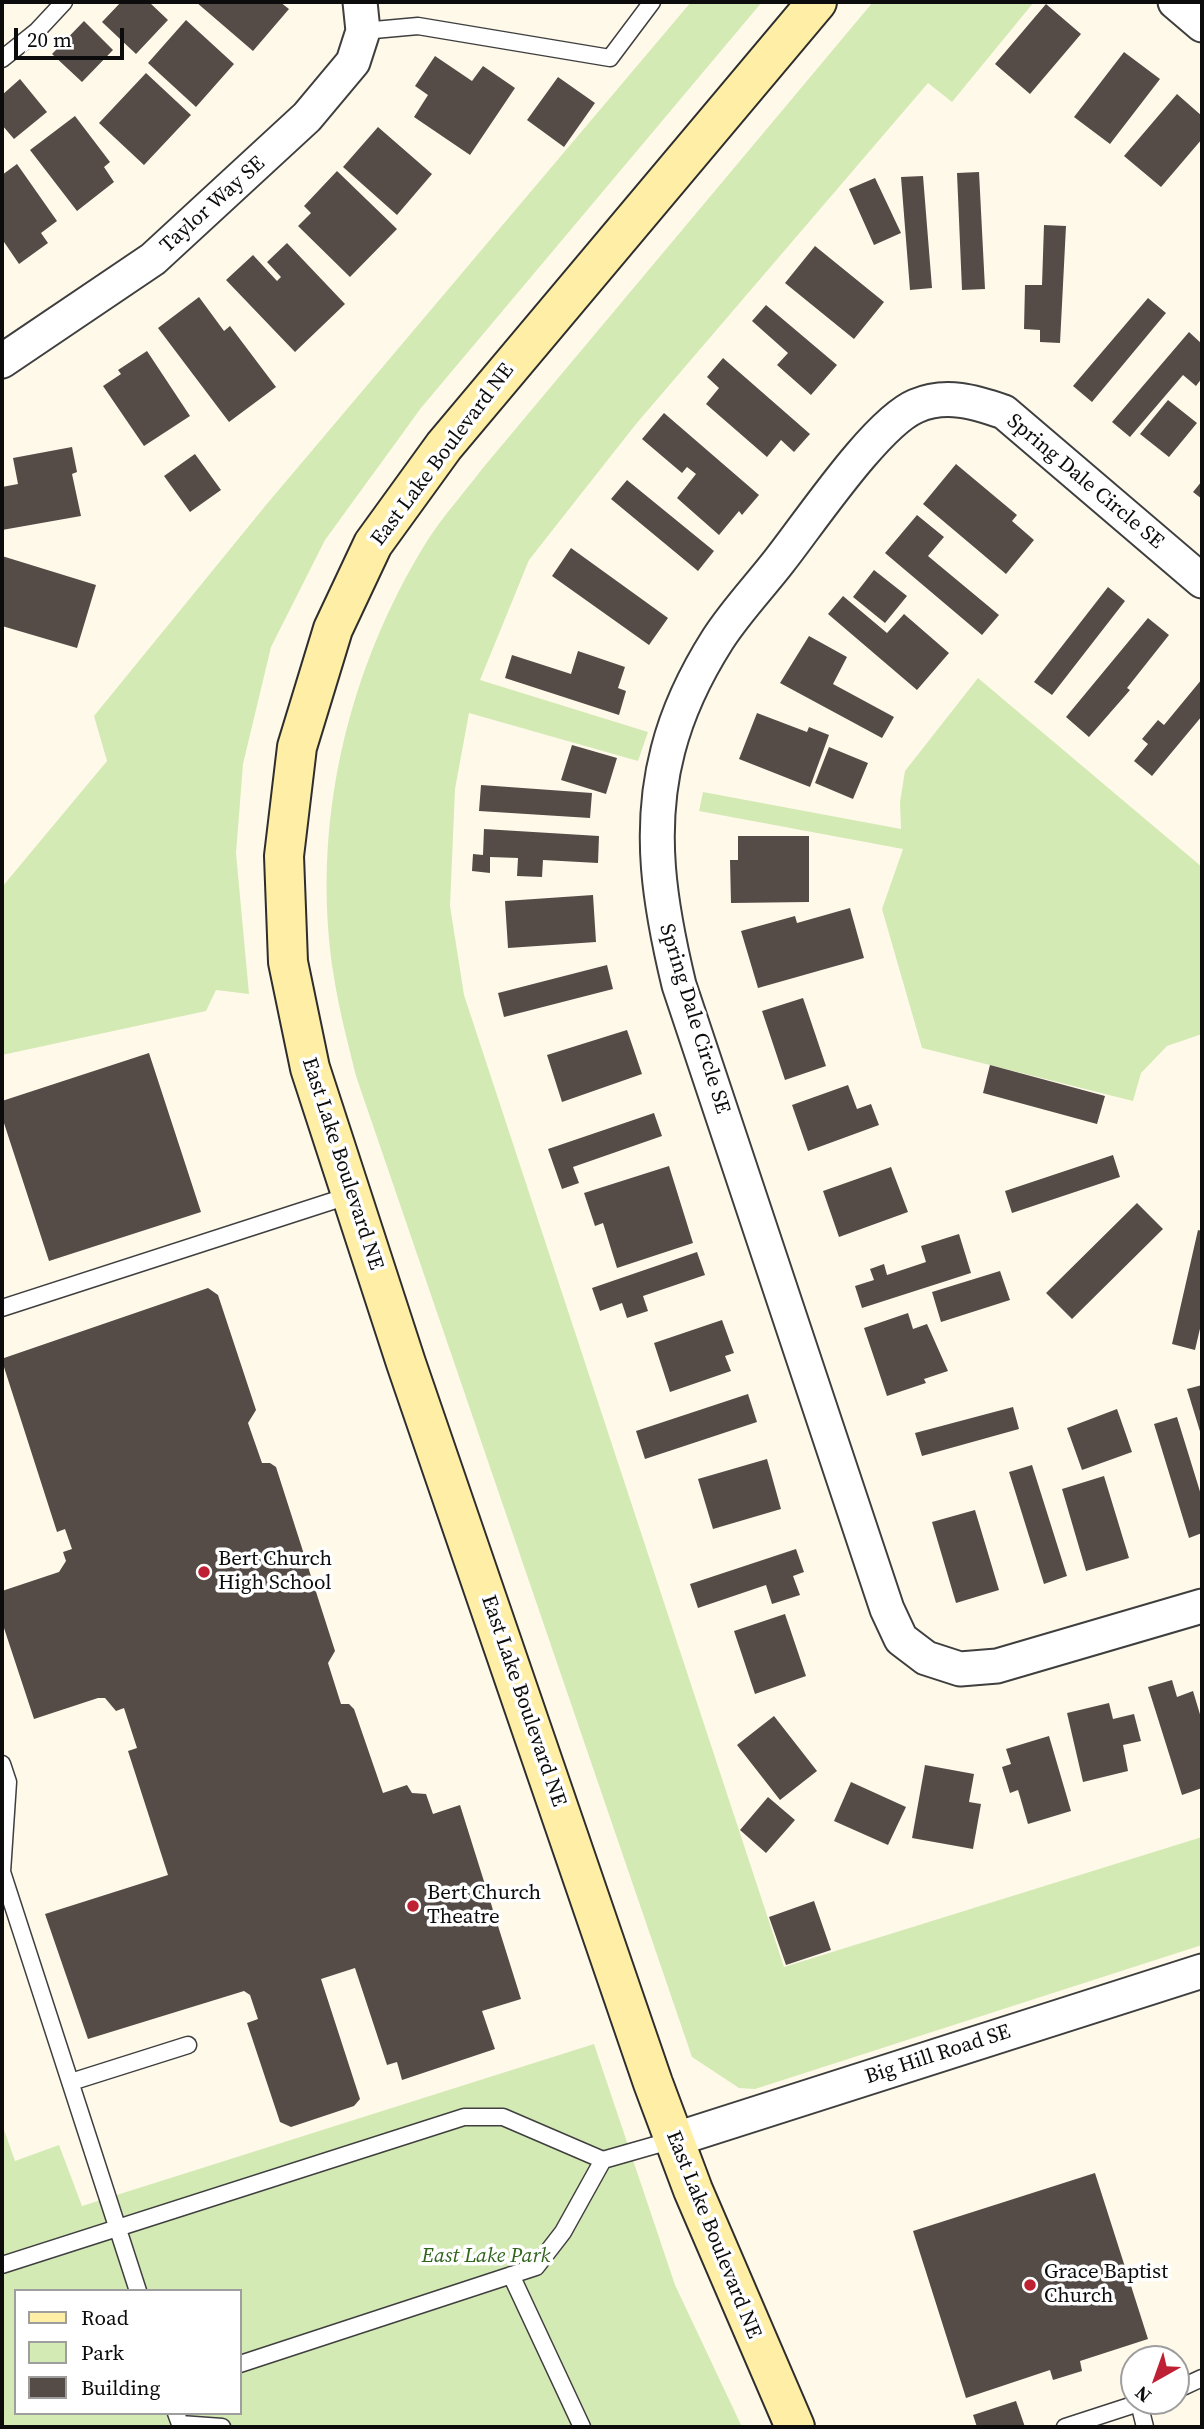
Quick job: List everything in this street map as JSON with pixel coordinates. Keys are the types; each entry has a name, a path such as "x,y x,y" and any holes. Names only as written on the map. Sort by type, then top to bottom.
{"main road":[{"name":"East Lake Boulevard NE","path":"795,2427 673,2140 406,1363 351,1195 304,1044 288,962 284,856 297,747 333,629 373,544 444,446 817,2"}],"street":[{"path":"1175,2 1202,25"},
{"name":"Taylor Way SE","path":"2,361 153,259 238,184 307,117 353,62 362,16"},
{"name":"Spring Dale Circle SE","path":"1202,581 1004,412 976,402 943,398 915,406 879,433 718,638 686,697 668,750 658,807 656,860 662,913 679,985 887,1609 901,1639 926,1658 960,1669 997,1666 1202,1606"},
{"name":"Big Hill Road SE","path":"673,2140 1202,1971"}],"lane":[{"path":"2,59 37,31 64,2"},
{"path":"362,16 610,58 652,2"},
{"path":"2,1308 351,1195"},
{"path":"2,1764 8,1782 2,1872 137,2289"},
{"path":"71,2082 188,2045"},
{"path":"2,2265 464,2118 503,2117 603,2160 673,2140"},
{"path":"242,2363 536,2267 551,2251 603,2160"},
{"path":"511,2275 582,2427"},
{"path":"1065,2427 1120,2409"},
{"path":"175,2422 222,2427"}],"green space":[{"path":"691,2 762,2 421,408 325,540 271,647 243,764 236,853 249,994 216,990 206,1011 2,1055 2,887 107,761 94,716 266,505"},
{"path":"873,2 1034,2 952,102 928,83 636,424 529,560 480,680 648,732 638,761 469,713 455,789 450,906 464,995 784,1967 1202,1837 1202,1945 755,2089 739,2088 692,2057 356,1076 334,977 328,920 327,864 332,807 356,696 375,642 427,541 482,469"},
{"path":"978,678 1202,867 1202,1034 1167,1046 1141,1073 1133,1101 922,1048 882,909 903,849 699,811 703,792 901,829 900,802 905,771"},
{"name":"East Lake Park","path":"594,2044 675,2285 742,2427 2,2427 2,2124 15,2161 59,2145 82,2206"}],"building":[{"path":"121,2 149,2 168,20 136,54 102,22"},
{"path":"196,2 280,2 289,9 253,51"},
{"path":"1046,4 1081,34 1030,94 995,64"},
{"path":"186,20 234,64 196,107 148,63"},
{"path":"84,21 113,50 82,82 52,54"},
{"path":"1124,52 1160,79 1110,144 1074,117"},
{"path":"435,56 472,81 483,66 515,88 470,155 414,117 428,95 415,86"},
{"path":"146,73 191,115 144,165 99,123"},
{"path":"558,77 595,103 564,147 527,120"},
{"path":"20,79 47,112 14,139 2,125 2,95"},
{"path":"1177,94 1202,116 1202,139 1161,187 1124,156"},
{"path":"75,116 110,162 104,167 114,182 77,211 30,150"},
{"path":"378,127 432,174 397,215 343,167"},
{"path":"17,164 57,221 41,233 48,243 19,264 2,239 2,175"},
{"path":"337,171 397,229 350,277 298,226 311,213 304,206"},
{"path":"979,172 985,289 962,290 957,173"},
{"path":"923,176 932,288 910,290 901,177"},
{"path":"875,178 901,233 874,245 849,189"},
{"path":"1044,225 1066,226 1060,343 1040,342 1040,330 1024,329 1025,285 1042,285"},
{"path":"287,243 345,304 295,352 226,280 253,255 277,281 281,277 267,262"},
{"path":"815,246 884,302 854,339 785,283"},
{"path":"199,297 224,331 230,326 276,387 229,422 158,328"},
{"path":"1148,298 1166,313 1092,402 1073,386"},
{"path":"766,305 837,365 811,395 777,365 788,353 752,321"},
{"path":"1189,332 1202,344 1202,378 1196,386 1183,375 1130,437 1112,422"},
{"path":"147,351 190,416 144,446 103,386 121,374 118,370"},
{"path":"723,358 810,434 794,452 781,440 767,457 706,404 719,388 707,377"},
{"path":"1168,400 1197,423 1169,457 1140,434"},
{"path":"664,413 759,495 742,515 739,511 719,535 677,498 696,474 687,467 682,473 642,439"},
{"path":"72,447 77,472 72,474 81,516 2,530 2,487 18,484 13,458"},
{"path":"195,454 221,490 190,512 164,476"},
{"path":"956,464 1017,515 1012,521 1034,540 1006,574 923,504"},
{"path":"627,480 714,551 698,571 611,499"},
{"path":"1202,481 1202,499 1193,492"},
{"path":"917,515 944,537 928,556 999,615 982,635 885,553"},
{"path":"571,548 668,618 649,645 552,576"},
{"path":"2,556 96,585 77,648 2,626"},
{"path":"874,570 907,596 885,623 853,597"},
{"path":"1108,587 1125,601 1052,695 1034,682"},
{"path":"843,596 887,633 904,614 949,653 917,690 828,614"},
{"path":"1148,618 1169,635 1127,688 1130,690 1089,737 1066,717"},
{"path":"809,636 847,657 833,684 894,717 882,738 780,683"},
{"path":"578,651 625,667 618,688 626,691 619,715 505,678 512,655 571,674"},
{"path":"1202,679 1202,716 1152,776 1134,761 1148,744 1142,739 1158,720 1164,725"},
{"path":"757,713 807,732 809,727 829,735 810,787 739,759"},
{"path":"572,745 617,758 606,794 561,780"},
{"path":"829,747 868,763 853,799 815,783"},
{"path":"481,785 592,793 590,818 479,811"},
{"path":"484,829 599,836 598,863 543,860 542,877 517,876 518,858 490,857 490,873 472,871 473,854 483,855"},
{"path":"738,836 809,836 809,902 731,903 730,860 738,860"},
{"path":"593,895 596,942 508,948 505,901"},
{"path":"850,908 864,958 758,988 741,931 795,916 797,923"},
{"path":"607,965 613,989 504,1017 498,993"},
{"path":"803,998 826,1066 785,1080 762,1011"},
{"path":"627,1030 642,1074 562,1102 547,1055"},
{"path":"149,1053 201,1212 49,1261 2,1117 2,1101"},
{"path":"990,1065 1105,1096 1097,1124 983,1093"},
{"path":"848,1085 857,1109 871,1104 879,1125 808,1151 792,1105"},
{"path":"654,1113 662,1136 573,1167 579,1183 562,1189 548,1149"},
{"path":"1113,1155 1120,1177 1012,1213 1005,1191"},
{"path":"669,1166 693,1243 617,1268 603,1223 595,1226 584,1193"},
{"path":"891,1167 908,1212 839,1237 823,1191"},
{"path":"1137,1203 1163,1229 1072,1319 1046,1293"},
{"path":"1198,1230 1202,1231 1202,1320 1195,1350 1172,1344"},
{"path":"959,1234 971,1273 862,1308 855,1286 874,1280 870,1269 884,1264 887,1275 926,1262 921,1246"},
{"path":"697,1252 705,1275 643,1296 648,1311 627,1318 622,1303 600,1311 592,1288"},
{"path":"1000,1271 1010,1300 941,1322 932,1292"},
{"name":"Bert Church High School","path":"208,1288 218,1295 256,1410 248,1423 262,1463 270,1463 276,1467 335,1651 328,1663 341,1704 349,1704 354,1709 383,1793 407,1785 412,1793 426,1794 433,1814 460,1805 521,1999 482,2011 495,2049 402,2080 397,2062 387,2065 355,1968 321,1979 360,2099 354,2106 291,2127 280,2122 247,2023 258,2019 250,1995 244,1991 88,2039 45,1914 168,1875 128,1751 137,1748 124,1708 116,1711 105,1698 98,1698 34,1719 2,1622 2,1591 59,1572 66,1561 63,1552 72,1549 65,1529 57,1532 3,1364 4,1358"},
{"path":"908,1313 913,1329 927,1324 948,1371 924,1379 926,1383 887,1396 864,1328"},
{"path":"722,1320 734,1353 725,1356 731,1371 670,1392 654,1343"},
{"path":"1202,1385 1202,1438 1187,1389"},
{"path":"748,1394 757,1422 645,1459 636,1431"},
{"path":"1013,1407 1019,1429 922,1456 915,1433"},
{"path":"1117,1409 1132,1452 1082,1470 1067,1428"},
{"path":"1177,1417 1202,1498 1202,1533 1189,1538 1154,1424"},
{"path":"767,1459 781,1509 713,1529 698,1479"},
{"path":"1032,1465 1067,1576 1044,1584 1009,1472"},
{"path":"1104,1476 1129,1558 1086,1571 1062,1489"},
{"path":"975,1510 999,1590 956,1603 932,1522"},
{"path":"796,1549 804,1572 793,1576 800,1595 772,1604 766,1585 698,1608 690,1584"},
{"path":"785,1614 806,1676 755,1694 734,1631"},
{"path":"1172,1680 1177,1697 1193,1691 1202,1721 1202,1788 1182,1795 1148,1687"},
{"path":"1109,1703 1113,1719 1134,1714 1141,1741 1123,1745 1128,1771 1083,1782 1067,1713"},
{"path":"774,1716 817,1771 780,1800 737,1745"},
{"path":"1049,1736 1071,1811 1028,1824 1018,1790 1010,1793 1002,1767 1011,1764 1006,1749"},
{"path":"925,1765 974,1774 969,1802 981,1804 973,1849 912,1838"},
{"path":"851,1782 906,1807 888,1845 834,1821"},
{"path":"768,1797 795,1820 766,1853 740,1830"},
{"path":"814,1901 831,1950 786,1965 769,1917"},
{"name":"Grace Baptist Church","path":"1095,2173 1148,2339 1120,2345 1120,2348 1080,2361 1082,2371 1053,2380 1050,2370 966,2398 913,2231"},
{"path":"1016,2401 1025,2427 977,2427 973,2415"}],"place":[{"name":"Bert Church High School","path":"204,1572"},
{"name":"Bert Church Theatre","path":"413,1906"},
{"name":"Grace Baptist Church","path":"1030,2285"}]}
